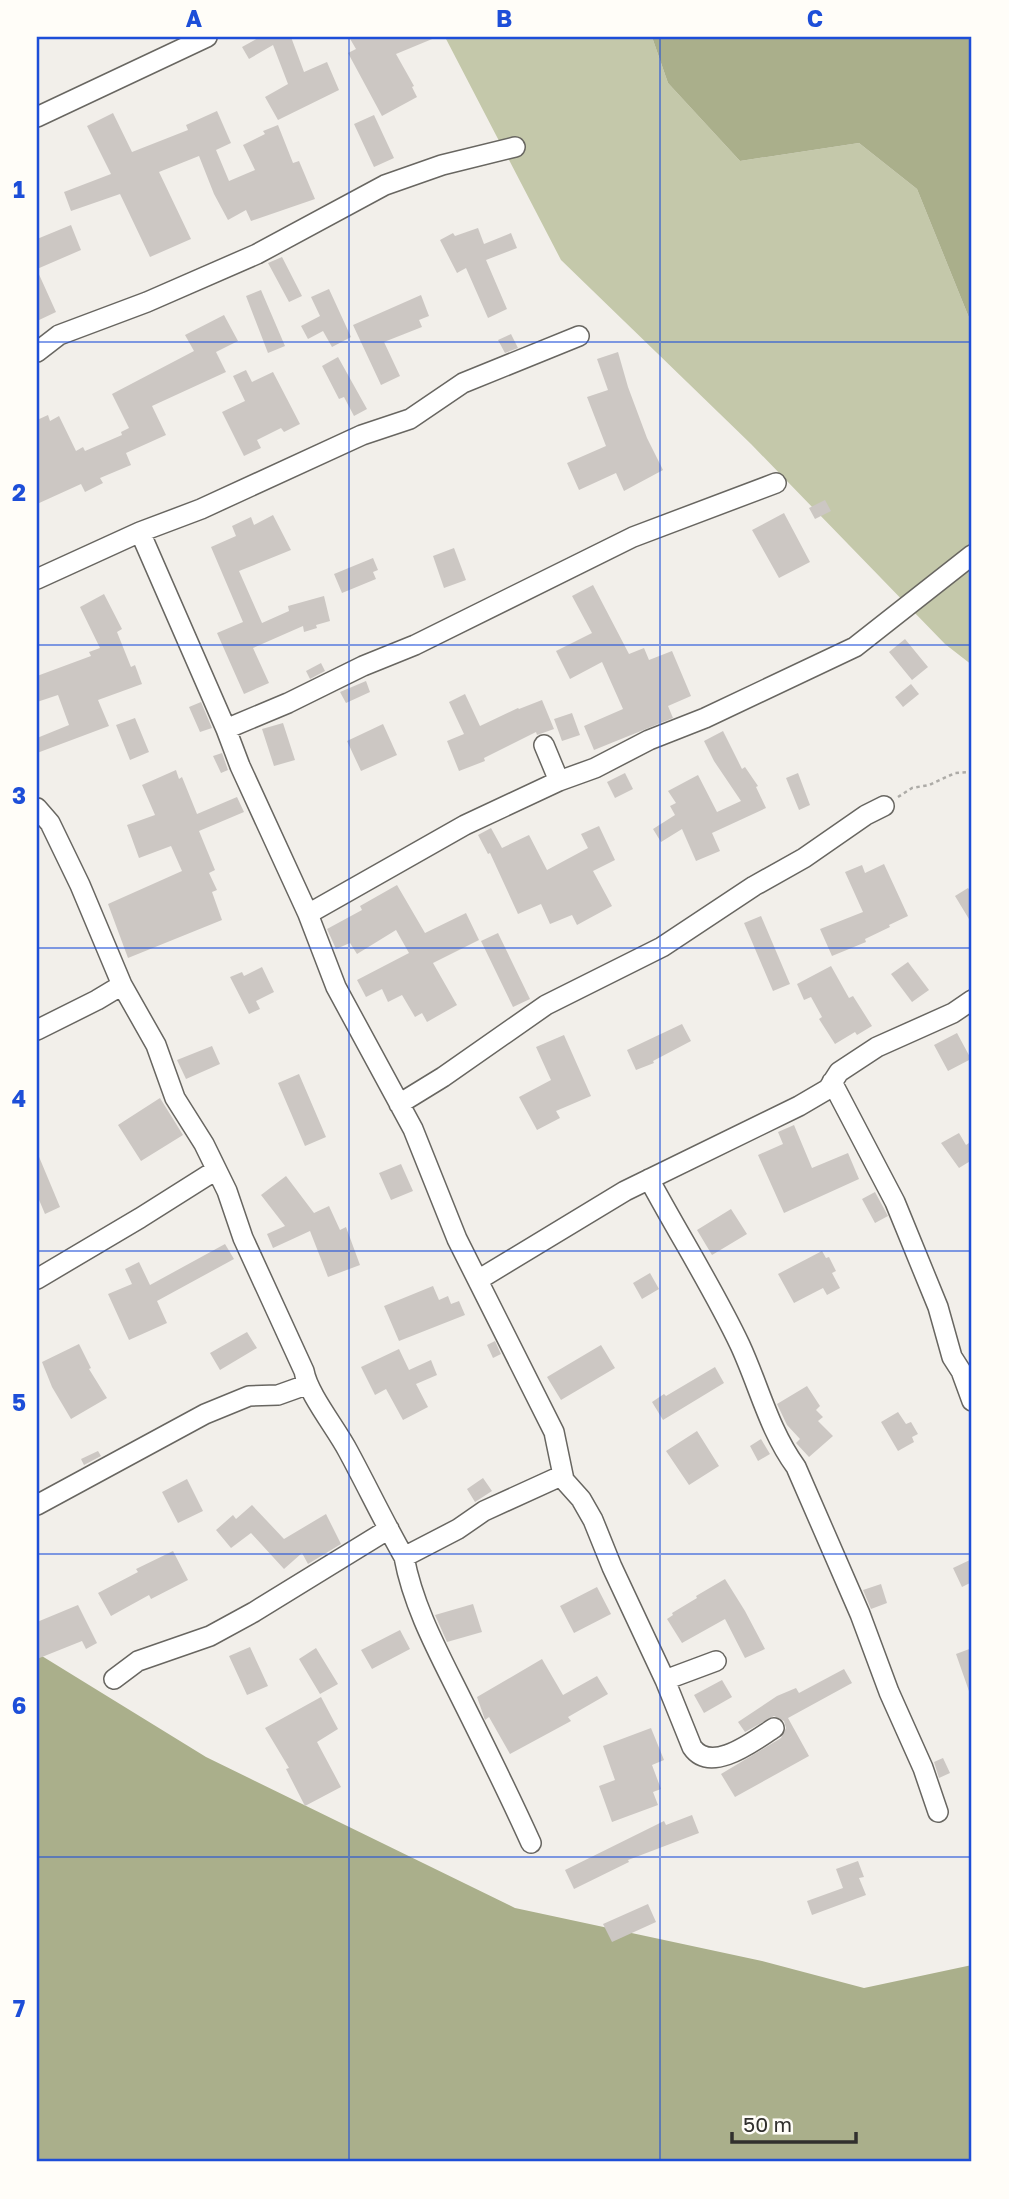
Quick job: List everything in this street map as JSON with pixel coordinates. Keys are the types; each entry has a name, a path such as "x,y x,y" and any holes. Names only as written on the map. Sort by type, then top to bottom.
{"street":[{"path":"37,117 206,37"},
{"path":"37,352 59,335 147,302 257,254 385,185 442,164 515,146"},
{"path":"37,579 140,532 201,509 362,435 410,419 463,383 579,336"},
{"path":"226,729 415,645 634,537 776,483"},
{"path":"140,532 240,766 308,914 336,987 412,1129 457,1239 554,1432 563,1475 593,1520 692,1747 702,1756 710,1758 728,1755 774,1728"},
{"path":"308,914 465,825 559,781 596,768 649,740 705,718 855,647 972,555"},
{"path":"544,745 559,781"},
{"path":"399,1104 443,1077 546,1005 662,947 754,886 804,858 866,815 884,806"},
{"path":"37,808 50,823 121,985 156,1045 175,1098 204,1144 236,1212 243,1238 304,1371 306,1384 348,1450 404,1557 407,1573 438,1655 531,1843"},
{"path":"37,1030 121,985"},
{"path":"478,1280 625,1191 799,1106 828,1089 839,1072 877,1047 953,1013 972,1000"},
{"path":"832,1082 895,1202 938,1307 952,1357 961,1371 972,1401"},
{"path":"37,1279 216,1170"},
{"path":"649,1179 718,1300 782,1448 796,1467 860,1614 875,1658 923,1768 938,1812"},
{"path":"37,1505 205,1414 249,1396 278,1395 306,1384"},
{"path":"404,1557 484,1511 563,1475"},
{"path":"114,1678 138,1661 210,1636 389,1529"},
{"path":"665,1680 716,1661"}],"path":[{"path":"884,806 912,788 929,785 955,773 972,772"}],"green space":[{"path":"445,37 652,37 668,83 740,161 859,143 917,189 972,325 972,665 945,644 751,444 561,260"},
{"path":"652,37 972,37 972,325 917,189 859,143 740,161 668,83"},
{"path":"37,1653 206,1757 515,1908 762,1961 864,1988 972,1965 972,2162 37,2162"}],"building":[{"path":"260,37 291,37 304,72 327,62 339,90 278,120 265,97 288,84 273,45 249,59 242,47"},
{"path":"349,37 437,37 396,54 414,86 412,87 417,97 382,116 348,53 356,49"},
{"path":"217,111 231,143 216,150 229,181 255,170 243,145 265,134 263,131 278,125 293,163 299,161 315,199 251,221 246,210 228,220 199,156 159,172 191,239 150,257 120,194 71,211 64,192 111,174 87,126 113,113 132,152 188,130 186,125"},
{"path":"374,115 394,158 374,167 354,124"},
{"path":"71,225 81,250 37,269 37,239"},
{"path":"478,228 484,244 511,233 517,248 486,260 507,309 488,318 466,268 457,273 440,240 453,233 455,236"},
{"path":"282,257 302,296 289,302 268,263"},
{"path":"37,270 56,312 37,321"},
{"path":"329,289 351,337 332,347 323,331 308,339 301,326 320,316 311,297"},
{"path":"261,290 285,346 268,353 246,296"},
{"path":"421,295 429,316 419,320 422,327 384,342 400,376 381,385 353,325"},
{"path":"224,315 238,341 216,352 226,372 152,406 166,435 126,453 131,465 100,478 103,483 85,492 81,484 37,504 37,420 48,415 50,421 59,416 76,451 83,447 85,451 122,435 121,432 129,428 112,394 194,351 185,335"},
{"path":"511,334 518,348 505,353 498,340"},
{"path":"618,352 647,438 663,470 624,491 616,473 579,490 567,463 606,446 587,397 608,390 597,359"},
{"path":"338,357 367,409 354,416 344,397 339,399 322,366"},
{"path":"246,370 252,382 273,372 300,424 284,432 281,428 257,440 261,448 244,456 222,412 245,401 233,376"},
{"path":"825,500 831,511 815,519 809,508"},
{"path":"784,513 810,562 779,578 752,530"},
{"path":"273,515 291,550 239,571 262,623 289,611 288,606 324,596 330,621 304,632 303,626 253,648 269,683 244,694 217,633 243,622 211,547 236,536 232,526 251,517 254,525"},
{"path":"454,548 466,580 444,588 433,556"},
{"path":"373,558 378,570 373,572 376,579 342,593 334,574"},
{"path":"593,585 629,654 644,648 649,660 672,651 691,696 668,706 673,718 594,750 584,726 623,709 602,662 570,679 556,651 592,633 572,596"},
{"path":"104,594 122,629 117,632 131,667 135,665 142,684 98,700 109,726 37,753 37,738 69,725 58,695 37,702 37,676 91,656 89,652 100,648 80,607"},
{"path":"905,639 928,667 912,680 889,652"},
{"path":"321,663 325,671 310,679 306,671"},
{"path":"366,681 370,692 346,703 340,692"},
{"path":"911,684 919,694 903,707 895,697"},
{"path":"465,694 480,726 542,700 554,729 537,735 536,732 484,758 485,761 459,771 447,741 464,734 449,702"},
{"path":"201,702 212,728 200,732 189,707"},
{"path":"572,713 580,735 562,741 554,719"},
{"path":"135,718 149,752 130,760 116,725"},
{"path":"283,723 295,760 274,766 262,729"},
{"path":"383,724 397,755 361,771 347,741"},
{"path":"723,731 742,769 745,767 758,786 756,787 766,808 712,833 720,851 696,861 682,829 661,842 653,829 675,815 670,806 676,803 668,791 698,775 717,812 741,801 704,741"},
{"path":"222,753 228,770 221,773 213,756"},
{"path":"176,770 179,779 182,777 197,814 237,797 244,812 199,831 215,870 209,873 217,890 212,892 222,920 128,958 108,904 182,871 171,846 139,858 127,825 155,815 142,785"},
{"path":"625,773 633,789 615,798 607,782"},
{"path":"798,773 810,805 799,810 786,778"},
{"path":"599,826 615,860 593,871 612,906 577,925 572,915 550,924 541,904 518,914 490,853 488,854 478,835 491,828 502,848 529,835 547,870 588,848 581,834"},
{"path":"884,864 908,916 865,939 866,942 832,956 820,929 863,912 845,872 862,865 865,873"},
{"path":"397,885 425,933 466,913 479,940 433,963 457,1005 427,1022 422,1013 415,1017 402,995 388,1002 382,989 366,997 357,980 409,953 396,930 357,954 350,943 336,949 327,929 362,910 360,906"},
{"path":"968,888 972,894 972,924 955,896"},
{"path":"761,916 790,984 773,991 744,923"},
{"path":"498,933 530,999 513,1007 481,941"},
{"path":"908,962 929,990 912,1002 891,974"},
{"path":"831,966 849,998 853,996 872,1026 835,1044 819,1019 822,1017 811,997 804,1000 797,984"},
{"path":"262,967 274,992 256,1001 260,1009 249,1014 230,977 242,972 244,976"},
{"path":"682,1024 691,1041 653,1061 654,1063 636,1070 627,1050"},
{"path":"957,1033 971,1059 948,1071 934,1045"},
{"path":"564,1035 591,1096 556,1111 560,1118 537,1130 519,1097 551,1080 536,1047"},
{"path":"212,1046 220,1064 186,1079 177,1060"},
{"path":"299,1074 326,1137 305,1146 278,1083"},
{"path":"160,1098 183,1135 141,1161 118,1125"},
{"path":"794,1125 812,1168 848,1153 859,1179 784,1213 758,1155 783,1144 778,1132"},
{"path":"959,1133 966,1145 972,1141 972,1160 959,1168 941,1143"},
{"path":"37,1152 60,1207 45,1214 37,1195"},
{"path":"401,1164 413,1191 391,1200 379,1173"},
{"path":"286,1176 314,1213 329,1206 340,1230 346,1227 360,1265 328,1277 310,1231 273,1248 267,1234 285,1226 261,1195"},
{"path":"875,1192 888,1216 875,1223 862,1199"},
{"path":"731,1209 747,1234 712,1255 697,1230"},
{"path":"225,1244 234,1259 157,1301 167,1323 129,1340 108,1294 132,1284 125,1269 139,1262 150,1285"},
{"path":"822,1251 826,1258 829,1257 836,1271 832,1273 840,1288 827,1295 823,1288 794,1303 778,1274"},
{"path":"650,1273 659,1289 642,1299 633,1283"},
{"path":"433,1286 439,1300 448,1296 451,1304 459,1301 465,1315 399,1341 384,1306"},
{"path":"247,1332 257,1348 220,1370 210,1353"},
{"path":"495,1341 501,1354 493,1358 487,1345"},
{"path":"79,1344 91,1368 89,1369 107,1398 71,1419 52,1387 42,1362"},
{"path":"601,1345 615,1368 561,1400 547,1377"},
{"path":"399,1349 409,1370 431,1360 437,1375 416,1384 428,1407 403,1420 386,1389 375,1395 361,1367"},
{"path":"715,1367 724,1383 663,1420 652,1402"},
{"path":"807,1386 820,1406 816,1410 823,1417 818,1421 833,1436 809,1457 796,1443 800,1439 787,1425 777,1404"},
{"path":"898,1412 906,1424 911,1422 918,1434 912,1437 914,1442 898,1451 881,1422"},
{"path":"697,1431 719,1466 689,1485 666,1451"},
{"path":"761,1439 770,1454 758,1461 750,1446"},
{"path":"98,1451 101,1456 84,1465 81,1459"},
{"path":"483,1478 492,1491 475,1502 467,1489"},
{"path":"187,1479 203,1511 178,1523 162,1492"},
{"path":"252,1505 284,1539 326,1514 341,1544 308,1564 302,1553 284,1569 251,1533 231,1548 216,1530 233,1515 236,1519"},
{"path":"173,1551 188,1580 151,1599 149,1595 111,1616 98,1593 138,1572 136,1569"},
{"path":"972,1559 972,1582 962,1587 953,1568"},
{"path":"725,1579 765,1649 745,1658 725,1619 682,1643 667,1619 697,1598 696,1596"},
{"path":"881,1584 887,1603 871,1609 863,1590"},
{"path":"597,1587 611,1614 574,1633 560,1606"},
{"path":"473,1604 482,1632 447,1642 435,1615"},
{"path":"78,1605 97,1643 86,1649 82,1641 37,1659 37,1622"},
{"path":"400,1630 410,1649 372,1669 361,1650"},
{"path":"250,1647 268,1686 247,1695 229,1656"},
{"path":"316,1648 338,1684 320,1694 299,1659"},
{"path":"972,1648 972,1694 970,1694 956,1654"},
{"path":"542,1659 563,1695 597,1676 608,1694 568,1717 571,1721 510,1754 489,1717 485,1720 477,1697"},
{"path":"844,1669 852,1683 788,1718 809,1756 735,1797 721,1774 781,1738 786,1728 784,1721 774,1716 745,1732 738,1722 777,1696 796,1688 799,1693"},
{"path":"722,1680 732,1697 704,1713 694,1695"},
{"path":"321,1697 338,1729 317,1742 341,1787 305,1806 286,1769 289,1768 265,1728"},
{"path":"651,1728 664,1760 652,1765 661,1789 653,1792 658,1805 612,1822 599,1786 615,1780 603,1746"},
{"path":"943,1758 950,1773 939,1778 934,1762"},
{"path":"692,1815 699,1833 628,1860 629,1862 574,1889 565,1870 664,1821 666,1825"},
{"path":"858,1861 864,1877 859,1878 866,1895 812,1915 807,1901 843,1888 836,1869"},
{"path":"648,1904 656,1922 612,1942 603,1924"}]}
